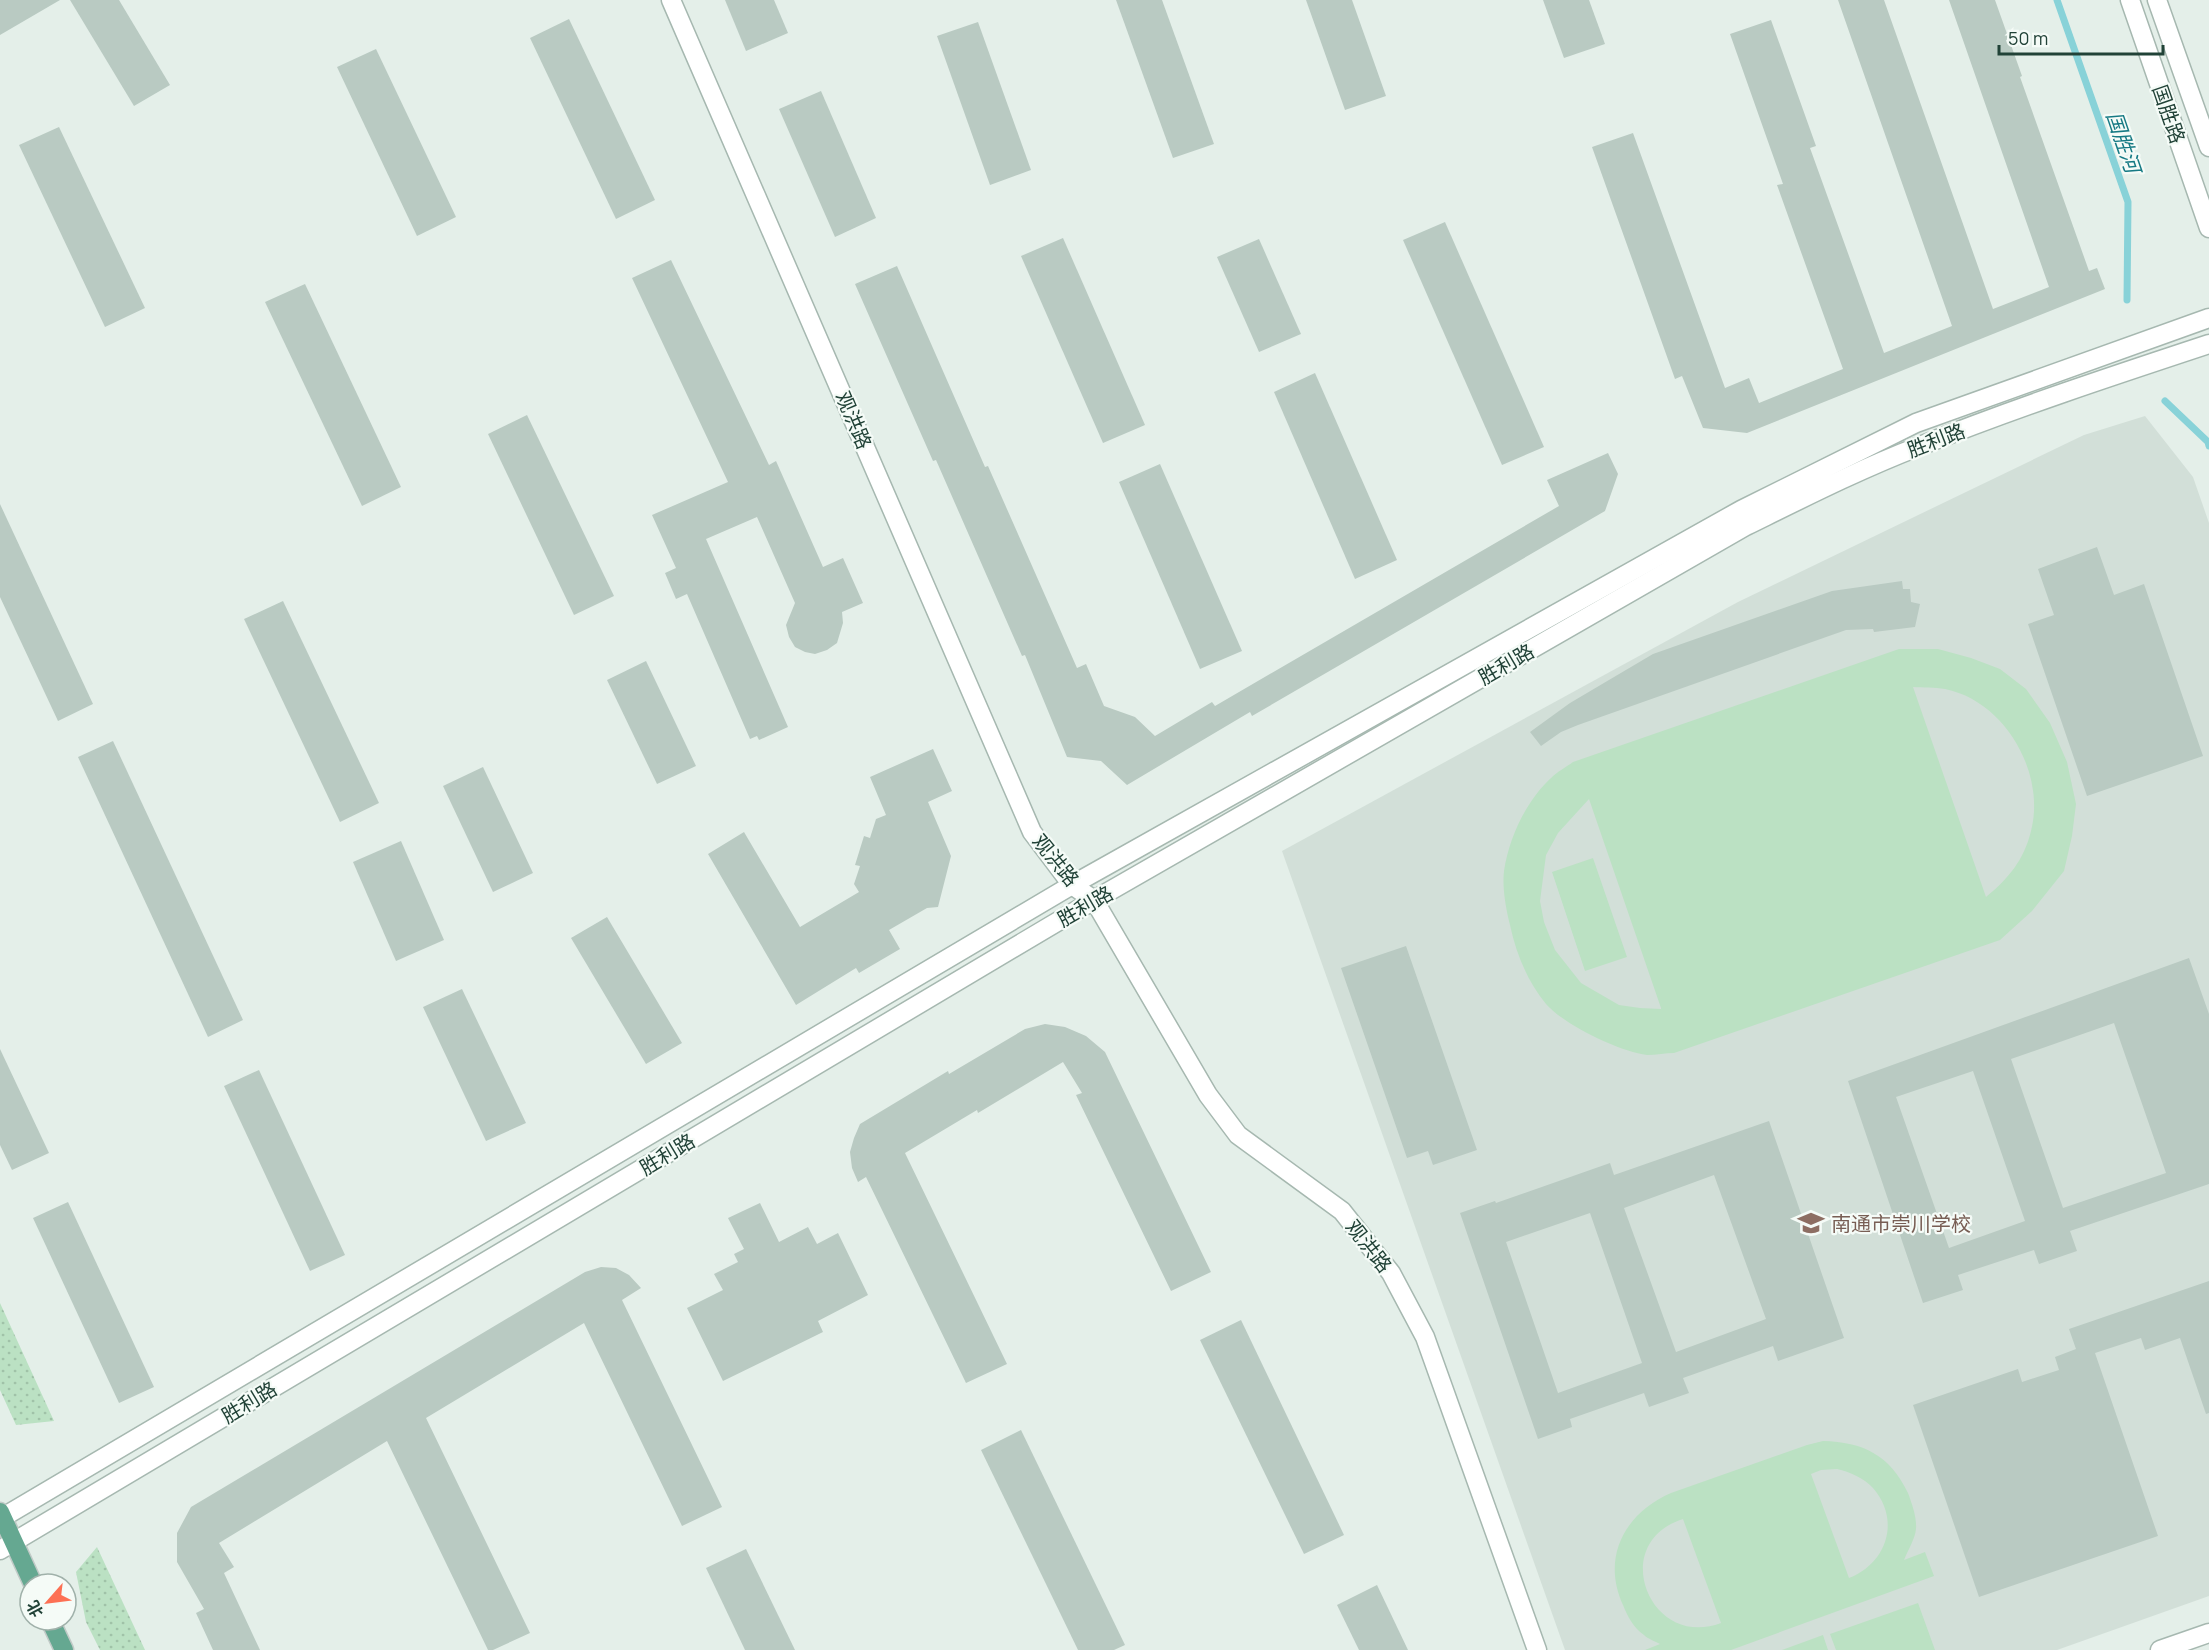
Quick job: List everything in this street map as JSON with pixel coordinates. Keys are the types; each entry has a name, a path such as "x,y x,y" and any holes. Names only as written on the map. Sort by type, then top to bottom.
{"main road":[{"path":"1,1516 7,1546 25,1572"},
{"path":"56,1632 64,1650"}],"street":[{"name":"观洪路","path":"671,0 1032,832 1072,885 1094,900 1208,1095 1238,1135 1342,1211 1391,1274 1425,1338 1537,1650"},
{"name":"国胜路","path":"2130,0 2209,228"},
{"name":"国胜路","path":"2157,0 2209,147"},
{"name":"胜利路","path":"1,1516 1072,885 1741,510 1916,423 2209,318"},
{"name":"胜利路","path":"7,1546 1094,900 1746,526 1858,472 1921,445 2209,344"},
{"path":"2160,1650 2209,1633"}],"shaded area":[{"name":"南通市崇川学校","path":"2145,416 2193,477 2209,523 2209,1596 2057,1650 1565,1650 1282,851 1738,602 2084,435"}],"green space":[{"path":"1899,649 1938,649 2000,669 2026,689 2050,723 2067,762 2076,804 2064,871 2032,911 2000,940 1674,1053 1647,1055 1608,1043 1578,1028 1554,1012 1539,995 1528,976 1512,935 1506,905 1504,871 1514,833 1526,809 1542,787 1573,762","holes":["1913,687 1945,689 1967,696 1986,708 2003,724 2026,764 2032,786 2034,809 2028,841 2014,868 1986,897","1589,799 1661,1008 1661,1009 1619,1005 1581,983 1555,950 1544,922 1540,901 1546,855 1558,833"]},
{"path":"1593,858 1627,957 1585,971 1552,872"},
{"path":"0,1303 54,1421 16,1425 0,1390"},
{"path":"1823,1441 1851,1444 1874,1453 1893,1469 1908,1493 1916,1520 1914,1537 1904,1560 1925,1552 1934,1576 1731,1650 1645,1650 1660,1644 1646,1636 1631,1622 1617,1587 1616,1554 1630,1525 1641,1512 1671,1493","holes":["1837,1469 1856,1476 1873,1488 1882,1500 1888,1527 1881,1551 1873,1562 1849,1578 1811,1474 1821,1470","1683,1519 1721,1623 1696,1627 1674,1622 1658,1608 1647,1590 1643,1570 1647,1549 1660,1531"]},
{"path":"97,1547 145,1650 100,1650 86,1622 78,1572 76,1572"},
{"path":"1918,1603 1935,1650 1836,1650 1830,1634"},
{"path":"1823,1635 1828,1650 1782,1650"}],"building":[{"path":"0,0 60,0 0,35"},
{"path":"70,0 119,0 170,85 134,106"},
{"path":"725,0 774,0 788,33 746,51"},
{"path":"1116,0 1162,0 1214,144 1173,158"},
{"path":"1306,0 1352,0 1386,96 1345,110"},
{"path":"1543,0 1589,0 1605,44 1564,58"},
{"path":"1838,0 1884,0 1993,309 2049,287 1949,0 1995,0 2089,271 2097,268 2105,289 1747,433 1703,428 1682,376 1675,379 1592,147 1633,133 1725,388 1749,378 1759,403 1843,369 1777,185 1783,184 1730,34 1771,20 1816,146 1810,148 1884,353 1952,326"},
{"path":"569,19 655,200 616,219 530,38"},
{"path":"978,22 1031,170 990,185 937,36"},
{"path":"376,49 456,217 417,236 337,67"},
{"path":"821,91 876,218 835,237 779,109"},
{"path":"59,127 145,308 105,327 19,145"},
{"path":"1445,222 1544,447 1502,465 1403,240"},
{"path":"1063,238 1145,425 1103,443 1021,256"},
{"path":"1259,239 1301,334 1259,352 1217,257"},
{"path":"671,260 769,465 776,461 823,567 843,558 863,603 842,612 843,623 837,643 815,654 805,652 795,647 789,637 786,625 795,603 757,517 706,539 788,727 759,740 757,736 750,739 687,594 676,599 665,573 676,568 652,515 728,482 632,278"},
{"path":"897,266 985,467 988,466 1077,668 1086,664 1104,706 1135,717 1155,736 1212,702 1215,706 1559,506 1547,480 1608,453 1618,474 1605,511 1252,716 1250,712 1127,785 1101,761 1067,757 1025,655 1022,656 936,460 933,461 855,284"},
{"path":"305,284 401,487 362,506 265,302"},
{"path":"1315,373 1397,560 1355,579 1274,392"},
{"path":"527,415 614,596 574,615 488,434"},
{"path":"1160,464 1242,651 1200,669 1119,482"},
{"path":"0,504 93,704 58,721 0,597"},
{"path":"2097,547 2114,595 2144,584 2203,756 2087,796 2028,624 2054,615 2038,569"},
{"path":"1902,581 1903,589 1910,589 1911,602 1920,604 1915,627 1874,632 1873,629 1846,630 1578,725 1561,732 1541,746 1530,732 1570,703 1653,654 1832,591"},
{"path":"283,601 379,803 340,822 244,619"},
{"path":"646,661 696,766 657,784 607,680"},
{"path":"113,741 243,1020 208,1037 78,757"},
{"path":"933,749 952,791 928,802 951,856 938,907 927,908 889,930 900,949 859,973 856,968 796,1005 708,854 744,832 800,927 859,892 854,884 860,866 855,865 864,836 870,838 876,819 886,815 870,777"},
{"path":"483,767 533,873 493,892 443,786"},
{"path":"401,841 444,940 396,961 353,862"},
{"path":"607,917 682,1043 646,1064 571,938"},
{"path":"1406,946 1477,1150 1433,1165 1428,1151 1407,1158 1341,968"},
{"path":"2189,958 2209,1014 2209,1184 2070,1231 2077,1251 2039,1264 2034,1250 1958,1275 1963,1290 1923,1303 1848,1081","holes":["2114,1023 2166,1173 2063,1208 2011,1059","1973,1071 2025,1221 1949,1248 1896,1097"]},
{"path":"462,989 526,1123 486,1141 423,1007"},
{"path":"1045,1024 1065,1027 1086,1036 1105,1052 1211,1272 1171,1291 1076,1095 1082,1093 1063,1062 905,1153 1007,1364 966,1383 866,1177 858,1182 852,1168 850,1152 860,1124 948,1071 949,1074 1025,1029"},
{"path":"0,1049 49,1153 12,1170 0,1145"},
{"path":"259,1070 345,1255 310,1271 224,1086"},
{"path":"1769,1121 1844,1338 1778,1361 1773,1346 1683,1378 1689,1393 1649,1407 1644,1393 1570,1419 1572,1427 1538,1439 1460,1213 1495,1201 1496,1203 1610,1163 1614,1175","holes":["1714,1175 1766,1319 1676,1352 1624,1208","1590,1213 1642,1363 1558,1393 1506,1242"]},
{"path":"68,1202 154,1387 119,1403 33,1218"},
{"path":"760,1203 779,1242 808,1227 817,1244 838,1233 868,1295 818,1321 823,1332 723,1381 687,1308 723,1290 714,1274 738,1262 734,1254 744,1249 728,1218"},
{"path":"601,1267 616,1268 629,1275 641,1288 622,1300 722,1507 682,1526 584,1323 426,1418 530,1633 493,1650 488,1650 387,1441 219,1543 234,1567 224,1573 260,1650 213,1650 196,1613 204,1609 177,1562 177,1533 191,1507 585,1272"},
{"path":"2209,1281 2209,1413 2206,1414 2180,1338 2145,1350 2141,1338 2095,1353 2158,1536 1979,1597 1913,1405 2018,1369 2022,1382 2059,1370 2055,1357 2076,1349 2069,1329"},
{"path":"1241,1320 1344,1535 1304,1554 1200,1340"},
{"path":"1021,1430 1125,1645 1114,1650 1078,1650 981,1450"},
{"path":"746,1549 795,1650 745,1650 706,1568"},
{"path":"1377,1585 1408,1650 1359,1650 1337,1605"}],"waterway":[{"name":"国胜河","path":"2057,0 2128,202 2127,300"},
{"name":"国胜河","path":"2165,401 2208,442 2209,446"}],"place":[{"name":"南通市崇川学校","path":"1811,1223"}]}
